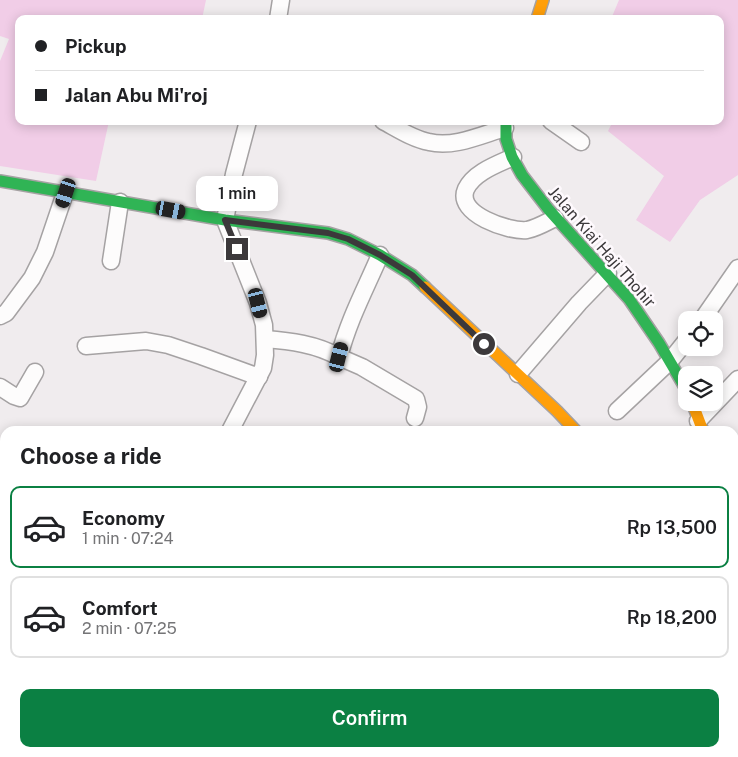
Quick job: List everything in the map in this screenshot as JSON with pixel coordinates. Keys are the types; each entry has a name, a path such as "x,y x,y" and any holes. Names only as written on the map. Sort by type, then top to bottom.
{"street":[{"path":"279,15 281,0"},
{"path":"538,15 543,0"},
{"path":"233,426 264,368 264,325 258,303 225,220 234,174 247,125"},
{"path":"391,125 416,138 438,144 450,144 505,125"},
{"name":"Jalan Kiai Haji Thohir","path":"505,125 507,140 513,157 536,195 608,273 644,320 678,375"},
{"path":"557,125 581,142"},
{"path":"513,157 473,179 466,190 465,198 469,209 485,219 512,230 529,230 556,218"},
{"path":"0,182 225,220 328,233 348,239 380,255 412,275 571,426"},
{"path":"0,316 6,313 32,278 45,252 66,193"},
{"path":"111,261 120,202"},
{"path":"339,357 347,326 380,255"},
{"path":"708,311 738,268"},
{"path":"518,374 579,303 608,273"},
{"path":"264,339 306,345 330,352 362,367 416,399 418,407 415,418"},
{"path":"86,346 146,341 168,345 260,377"},
{"path":"617,411 670,361 678,351"},
{"path":"0,387 20,398 35,372"},
{"path":"703,426 738,378"},
{"path":"695,411 700,426"}],"shaded area":[{"path":"0,0 206,0 203,15 15,15 15,125 108,125 96,181 0,166 0,61 9,39 0,36"},
{"path":"619,0 738,0 738,175 700,200 670,242 636,220 664,176 608,131 611,125 724,125 724,15 613,15"}],"traffic: fast":[{"path":"506,125 506,139 512,157 522,175 549,210 629,299 678,375"},
{"path":"0,181 225,220 328,233 348,239 380,255 412,275 425,287"}],"traffic: slow":[{"path":"538,15 543,0"},
{"path":"425,287 571,426"},
{"path":"695,411 701,426"}],"route":[{"path":"237,249 225,220 339,235 380,255 412,275 484,344"}]}
